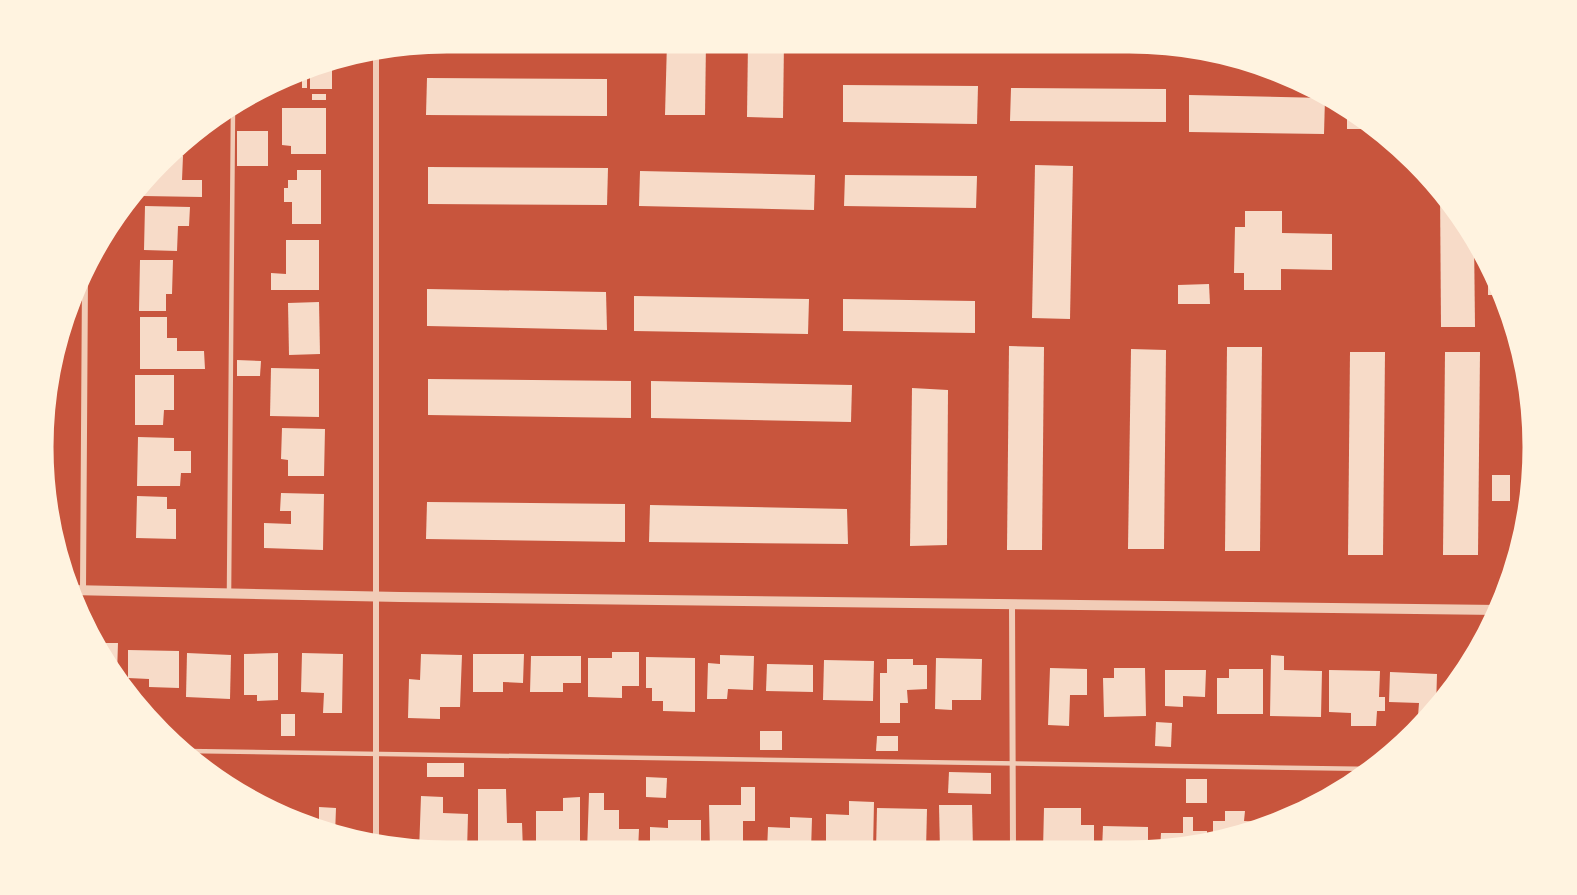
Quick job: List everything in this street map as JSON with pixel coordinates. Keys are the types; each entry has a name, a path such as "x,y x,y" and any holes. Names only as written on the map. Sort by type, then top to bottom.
{"street":[{"path":"376,59 376,836"},
{"path":"83,590 85,292"},
{"path":"79,590 1012,605 1489,610"},
{"path":"1012,605 1013,842"}],"lane":[{"path":"229,593 233,116"},
{"path":"195,751 1359,769"}],"building":[{"path":"667,52 706,52 705,115 665,115"},
{"path":"748,52 784,52 783,118 747,117"},
{"path":"332,70 332,89 310,89 310,77"},
{"path":"427,78 607,79 607,116 426,115"},
{"path":"307,79 307,88 302,88 302,81"},
{"path":"843,85 978,86 977,124 843,122"},
{"path":"1011,88 1166,89 1166,122 1010,121"},
{"path":"312,94 326,94 326,100 312,100"},
{"path":"1189,95 1313,98 1325,104 1324,134 1189,132"},
{"path":"282,108 326,108 326,154 291,154 291,146 282,145"},
{"path":"1347,118 1363,129 1347,129"},
{"path":"237,131 268,131 268,166 237,166"},
{"path":"182,156 182,180 202,180 202,197 143,196"},
{"path":"1035,165 1073,166 1070,319 1032,318"},
{"path":"428,167 608,168 607,205 428,204"},
{"path":"297,170 321,170 321,224 292,224 292,202 284,202 284,188 288,188 288,180 297,180"},
{"path":"640,171 815,175 814,210 639,206"},
{"path":"845,175 977,176 976,208 844,206"},
{"path":"1440,204 1474,254 1475,327 1441,327"},
{"path":"145,206 190,207 189,226 178,226 177,251 144,250"},
{"path":"1245,211 1282,211 1282,233 1332,234 1332,270 1281,269 1281,290 1244,290 1244,273 1234,273 1235,227 1245,227"},
{"path":"286,240 319,240 319,290 271,290 271,273 286,274"},
{"path":"140,260 173,260 172,294 166,294 166,311 139,311"},
{"path":"1488,282 1494,295 1488,295"},
{"path":"1209,284 1210,304 1178,304 1178,285"},
{"path":"427,289 606,292 607,330 427,326"},
{"path":"634,296 809,299 808,334 634,331"},
{"path":"843,299 975,301 975,333 843,331"},
{"path":"319,302 320,354 289,355 288,303"},
{"path":"140,317 167,317 167,338 177,338 177,351 204,351 205,369 140,369"},
{"path":"1009,346 1044,347 1042,550 1007,550"},
{"path":"1227,347 1262,347 1260,551 1225,551"},
{"path":"1131,349 1166,350 1164,549 1128,549"},
{"path":"1350,352 1385,352 1383,555 1348,555"},
{"path":"1445,352 1480,352 1478,555 1443,555"},
{"path":"237,360 261,361 260,376 237,376"},
{"path":"271,368 319,369 319,417 270,416"},
{"path":"135,375 174,375 174,410 164,410 163,425 135,425"},
{"path":"428,379 631,381 631,418 428,415"},
{"path":"651,381 852,385 851,422 651,418"},
{"path":"912,388 948,390 947,545 910,546"},
{"path":"282,428 325,429 324,476 288,476 288,460 281,459"},
{"path":"138,437 174,438 174,451 191,451 191,473 181,473 180,486 137,486"},
{"path":"1492,475 1510,475 1510,501 1492,501"},
{"path":"281,493 324,494 323,550 264,548 264,523 291,524 291,511 280,511"},
{"path":"137,496 167,497 167,509 176,509 176,539 136,538"},
{"path":"427,502 625,504 625,542 426,539"},
{"path":"650,505 847,509 848,544 649,542"},
{"path":"104,643 118,643 117,664"},
{"path":"128,650 179,651 179,688 149,687 149,679 128,678"},
{"path":"612,652 639,652 639,686 622,686 622,698 588,697 588,658 612,658"},
{"path":"187,653 231,655 230,699 186,697"},
{"path":"278,653 278,700 257,701 257,695 244,695 244,654"},
{"path":"302,653 343,654 342,713 323,713 324,693 301,692"},
{"path":"421,654 462,655 460,707 440,707 440,719 408,718 409,679 420,680"},
{"path":"473,654 524,654 523,683 503,682 503,692 473,692"},
{"path":"720,655 754,656 753,690 728,689 727,699 707,699 708,663 720,664"},
{"path":"1271,655 1284,656 1284,670 1322,671 1321,717 1270,716"},
{"path":"531,656 581,656 581,683 563,683 563,692 530,692"},
{"path":"646,657 695,658 695,712 663,711 663,701 652,701 652,688 646,688"},
{"path":"936,658 982,659 981,700 952,700 952,710 935,709"},
{"path":"887,659 913,659 913,665 927,665 927,689 907,690 908,703 900,703 900,723 880,723 880,673 887,673"},
{"path":"824,660 874,661 873,701 823,700"},
{"path":"767,664 813,665 813,692 766,691"},
{"path":"1050,668 1087,669 1087,695 1070,695 1069,726 1048,725"},
{"path":"1114,668 1145,668 1146,716 1104,717 1103,678 1114,678"},
{"path":"1229,669 1263,669 1263,714 1217,714 1217,678 1229,678"},
{"path":"1165,670 1206,670 1205,697 1183,696 1183,707 1165,706"},
{"path":"1329,670 1380,671 1379,697 1385,697 1385,711 1377,711 1376,726 1351,726 1351,713 1329,712"},
{"path":"1390,672 1437,674 1436,696 1419,716 1419,703 1389,702"},
{"path":"281,714 295,714 295,736 281,736"},
{"path":"1156,722 1172,723 1171,747 1155,746"},
{"path":"760,731 782,731 782,750 760,750"},
{"path":"877,736 898,736 898,751 876,751"},
{"path":"427,763 464,763 464,777 427,777"},
{"path":"949,772 991,773 991,794 948,793"},
{"path":"646,777 667,778 666,798 646,797"},
{"path":"1186,779 1207,779 1207,803 1186,803"},
{"path":"741,787 755,787 755,821 743,821 743,842 710,842 709,805 741,805"},
{"path":"478,789 506,789 507,823 522,823 523,842 478,842"},
{"path":"589,793 604,793 604,810 619,810 619,829 639,829 638,842 587,842"},
{"path":"421,796 443,797 443,813 468,814 467,842 419,842"},
{"path":"580,797 580,842 536,842 536,811 563,811 563,798"},
{"path":"849,801 874,802 873,842 826,842 826,814 849,815"},
{"path":"939,805 972,805 973,842 940,842"},
{"path":"319,807 336,808 335,826 316,820 319,820"},
{"path":"877,808 927,809 926,842 876,842"},
{"path":"1044,808 1081,808 1081,825 1094,825 1094,842 1043,842"},
{"path":"1225,811 1245,811 1244,821 1257,822 1213,834 1213,821 1225,821"},
{"path":"790,817 812,818 811,842 767,842 768,827 790,828"},
{"path":"1183,817 1193,817 1193,831 1207,831 1207,835 1161,841 1161,833 1183,833"},
{"path":"668,820 701,820 701,842 650,842 650,827 668,828"},
{"path":"1103,826 1148,827 1148,842 1102,842"}]}
